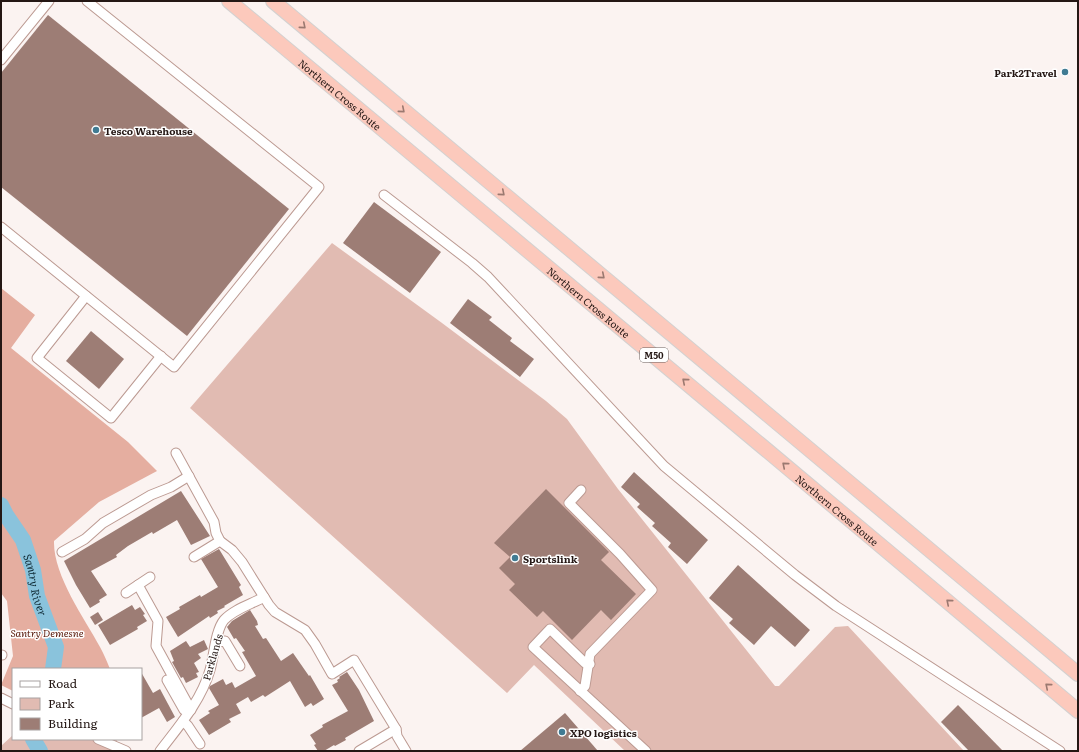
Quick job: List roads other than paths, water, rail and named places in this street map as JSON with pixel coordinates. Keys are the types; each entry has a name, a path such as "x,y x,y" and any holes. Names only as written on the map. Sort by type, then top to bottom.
{"highway":[{"name":"Northern Cross Route","path":"229,1 1078,711"},
{"name":"M50","path":"273,1 1078,674"}],"street":[{"path":"1,60 49,1"},
{"path":"1,227 174,367 319,187 87,1"},
{"path":"384,195 488,277 664,466 795,575 836,606 1060,751"},
{"path":"86,296 37,358 111,418 161,356"},
{"path":"176,453 214,522 216,533 220,541 232,550 242,562 269,605 275,612 305,630 315,644 332,674 354,660 396,729 397,736 406,751"},
{"path":"62,552 85,539 103,524 151,495 171,487 189,476"},
{"path":"580,691 585,686 590,664 590,654 652,590 620,554 569,503 581,490"},
{"path":"194,557 220,541"},
{"path":"126,593 150,577"},
{"path":"138,585 158,621 156,646 187,715 188,726 200,744"},
{"name":"Parklands","path":"160,751 187,715 210,670 221,626 224,620 233,613 264,597"},
{"path":"590,664 585,663 550,628 533,647 646,751"},
{"path":"217,642 225,641 240,666"},
{"path":"167,680 187,715"},
{"path":"1,698 12,704"},
{"path":"359,751 396,729"},
{"path":"100,740 126,751"}],"waterway":[{"name":"Santry River","path":"1,505 23,540 33,570 37,596 56,647 53,668"},
{"name":"Santry River","path":"34,740 40,751"}],"place":[{"name":"Park2Travel","path":"1065,72"},
{"name":"Tesco Warehouse","path":"96,130"},
{"name":"Sportslink","path":"515,558"},
{"name":"XPO logistics","path":"562,732"}],"park label":[{"name":"Santry Demesne","path":"47,632"}]}
